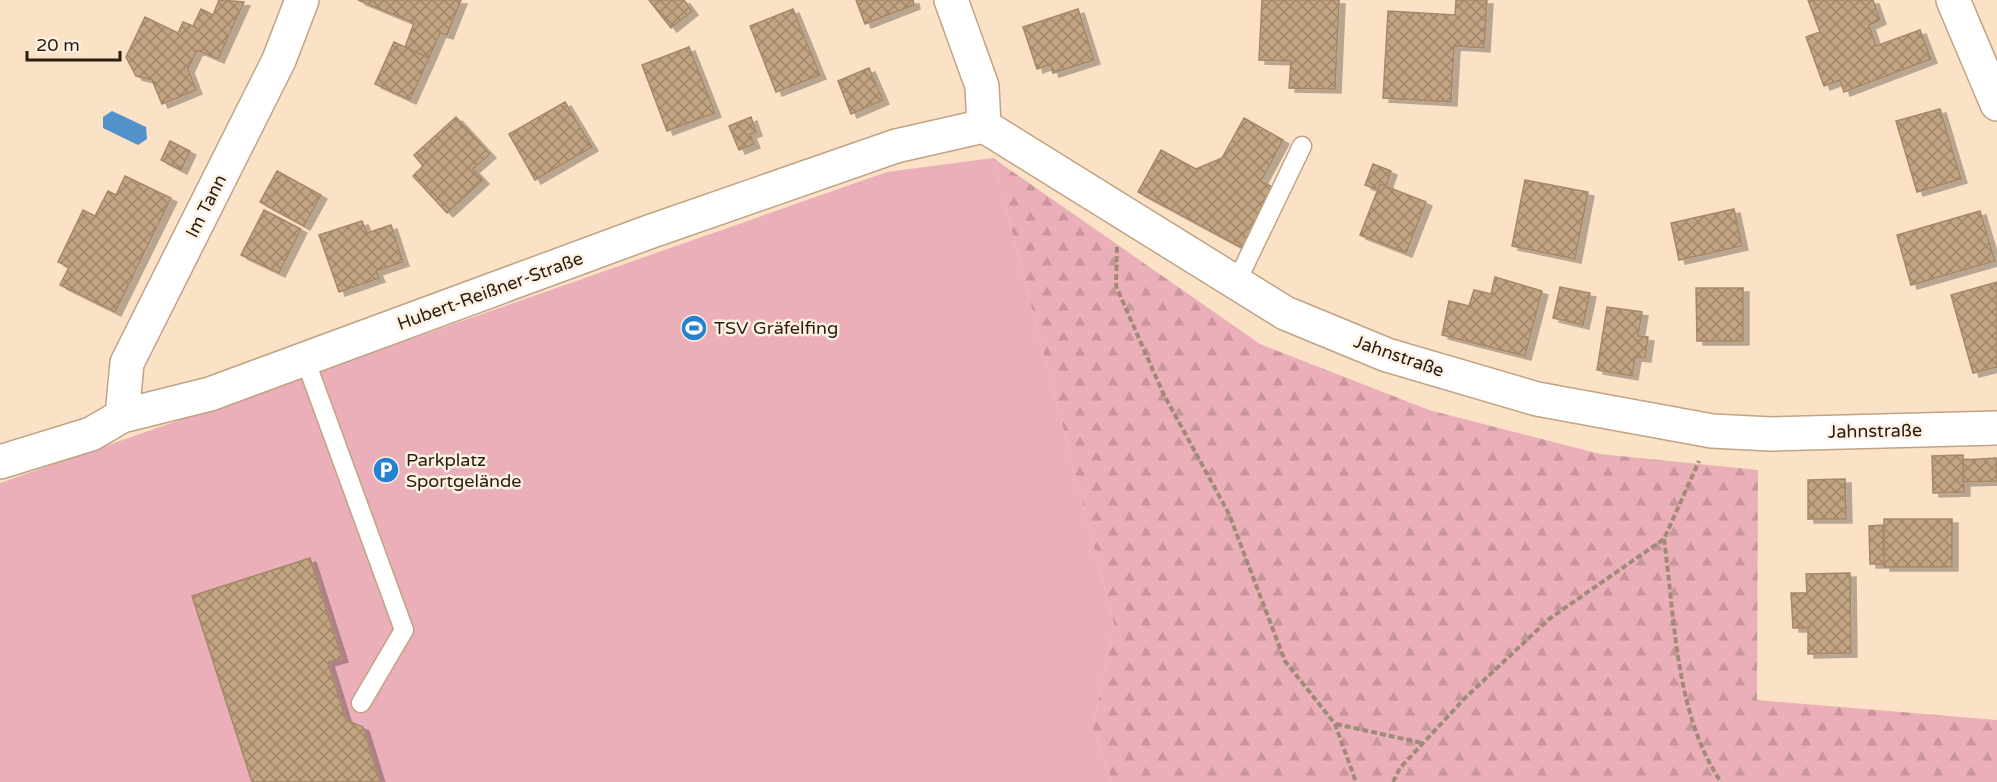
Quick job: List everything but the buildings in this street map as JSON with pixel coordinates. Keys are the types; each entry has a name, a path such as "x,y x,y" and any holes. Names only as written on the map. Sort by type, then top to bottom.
{"street":[{"name":"Im Tann","path":"122,416 128,363 279,60 302,0"},
{"path":"951,0 982,86 984,126"},
{"path":"1953,0 1997,104"},
{"name":"Hubert-Reißner-Straße","path":"0,462 91,434 122,416 210,394 650,232 896,146 984,126"},
{"name":"Jahnstraße","path":"984,126 1285,313 1387,355 1537,399 1712,431 1771,434 1997,428"}],"lane":[{"path":"1236,283 1302,146"},
{"path":"305,359 404,630 361,703"}],"path":[{"path":"1119,210 1116,286 1164,393 1229,514 1285,662 1335,724 1356,782"},
{"path":"1712,431 1664,540 1686,702 1704,758 1721,782"},
{"path":"1393,782 1400,768 1465,698 1549,619 1664,540"},
{"path":"1335,724 1422,743"}],"green space":[{"name":"TSV Gräfelfing","path":"993,158 1114,624 1093,728 1112,782 0,782 0,483 887,172"},
{"path":"993,158 1260,344 1429,410 1600,454 1758,470 1757,700 1997,720 1997,782 1112,782 1093,728 1114,624"}],"water":[{"path":"112,111 146,127 147,139 138,145 103,128 103,117"}],"place":[{"name":"TSV Gräfelfing","path":"694,328"},
{"name":"Parkplatz Sportgelände","path":"386,470"}]}
